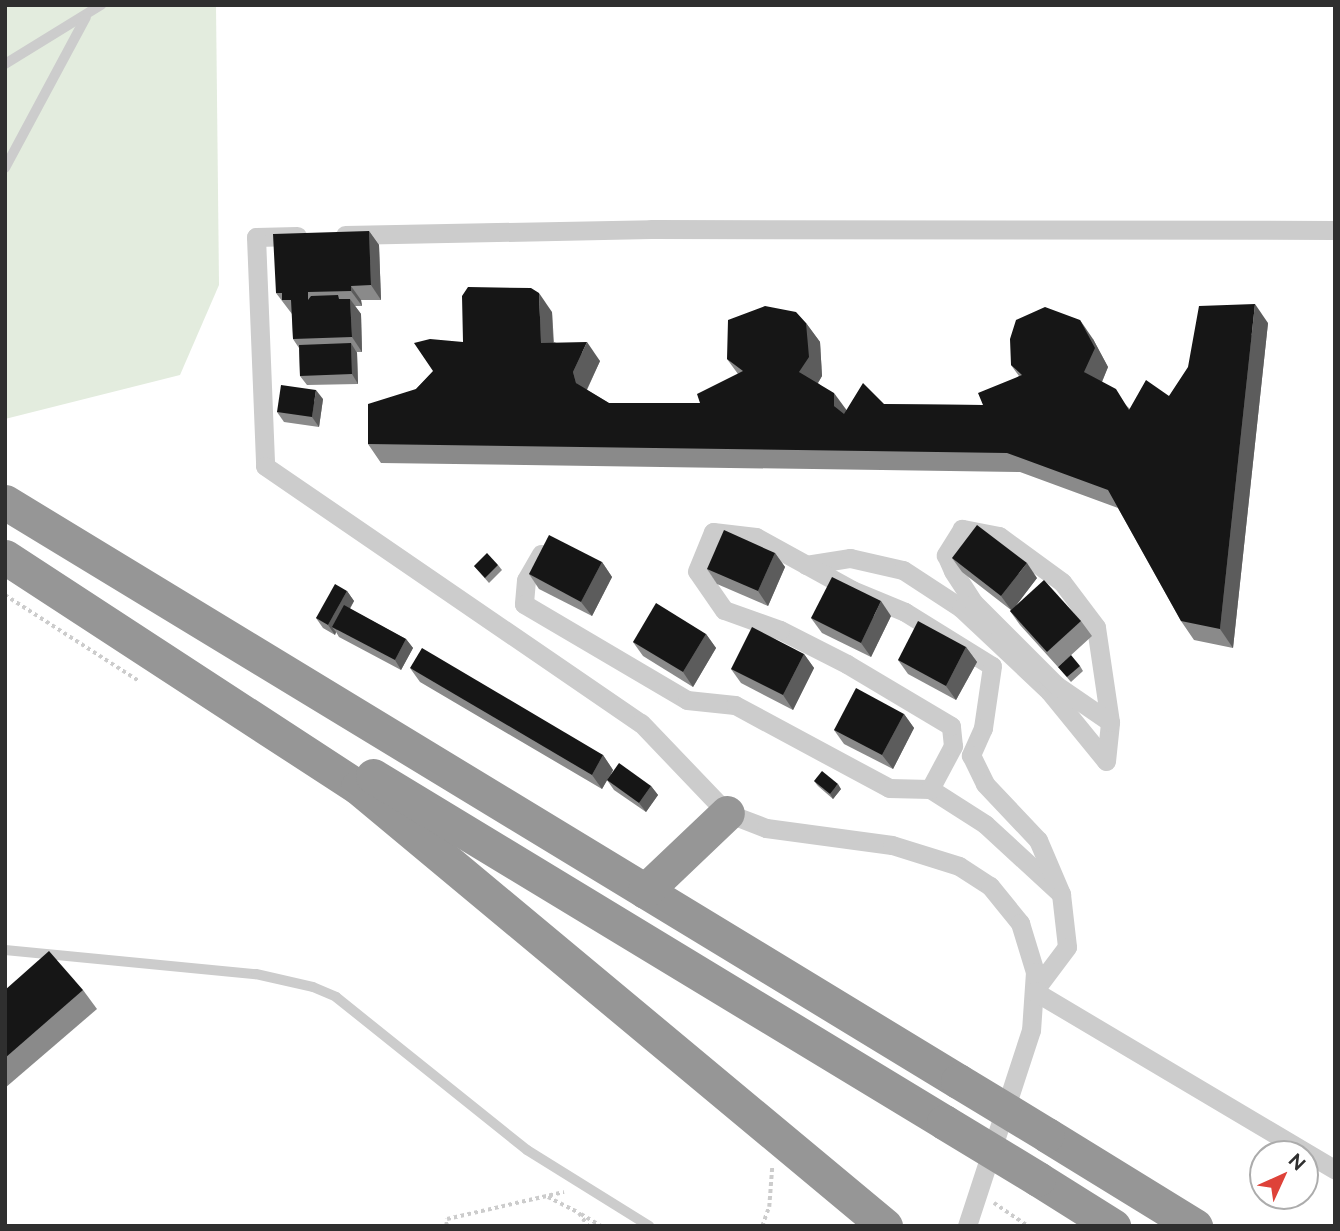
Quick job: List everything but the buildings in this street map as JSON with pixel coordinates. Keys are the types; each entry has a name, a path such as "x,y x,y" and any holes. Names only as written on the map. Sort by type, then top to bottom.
{"highway":[{"path":"5,502 1195,1226"},
{"path":"5,555 1113,1226"},
{"path":"5,555 358,787 885,1226"},
{"path":"645,891 727,813"},
{"path":"1056,1141 1215,1226"},
{"path":"810,1163 846,1226"}],"street":[{"path":"967,1226 1031,1030 1035,972 1020,923 990,886 959,866 892,845 766,828 727,813 641,723 265,466 257,237 651,229 1335,230"},
{"path":"806,565 850,558 903,570 961,608 1049,691 1106,761 1110,722 1096,626 1062,582 999,536 962,530 946,555 974,603 1056,685 1110,722"},
{"path":"930,789 953,746 951,726 847,664 780,630 724,610 697,571 713,532 756,537 806,565 905,612 992,666 983,727 971,755 985,784 1038,840 1061,894 1067,947 1034,991"},
{"path":"545,547 526,580 524,604 687,700 735,705 888,788 930,789 985,824 1061,894"},
{"path":"1034,991 1335,1170"}],"lane":[{"path":"5,64 86,17 101,5"},
{"path":"5,169 86,17"},
{"path":"5,950 256,974 313,987 335,997 527,1150 649,1226"}],"path":[{"path":"5,595 148,686"},
{"path":"762,1226 769,1207 772,1167 763,1157"},
{"path":"446,1226 447,1219 587,1187"},
{"path":"978,1192 1027,1226"},
{"path":"547,1196 601,1226"},
{"path":"579,1213 588,1226"}],"shaded area":[{"path":"5,5 216,5 219,285 180,375 5,419"}]}
